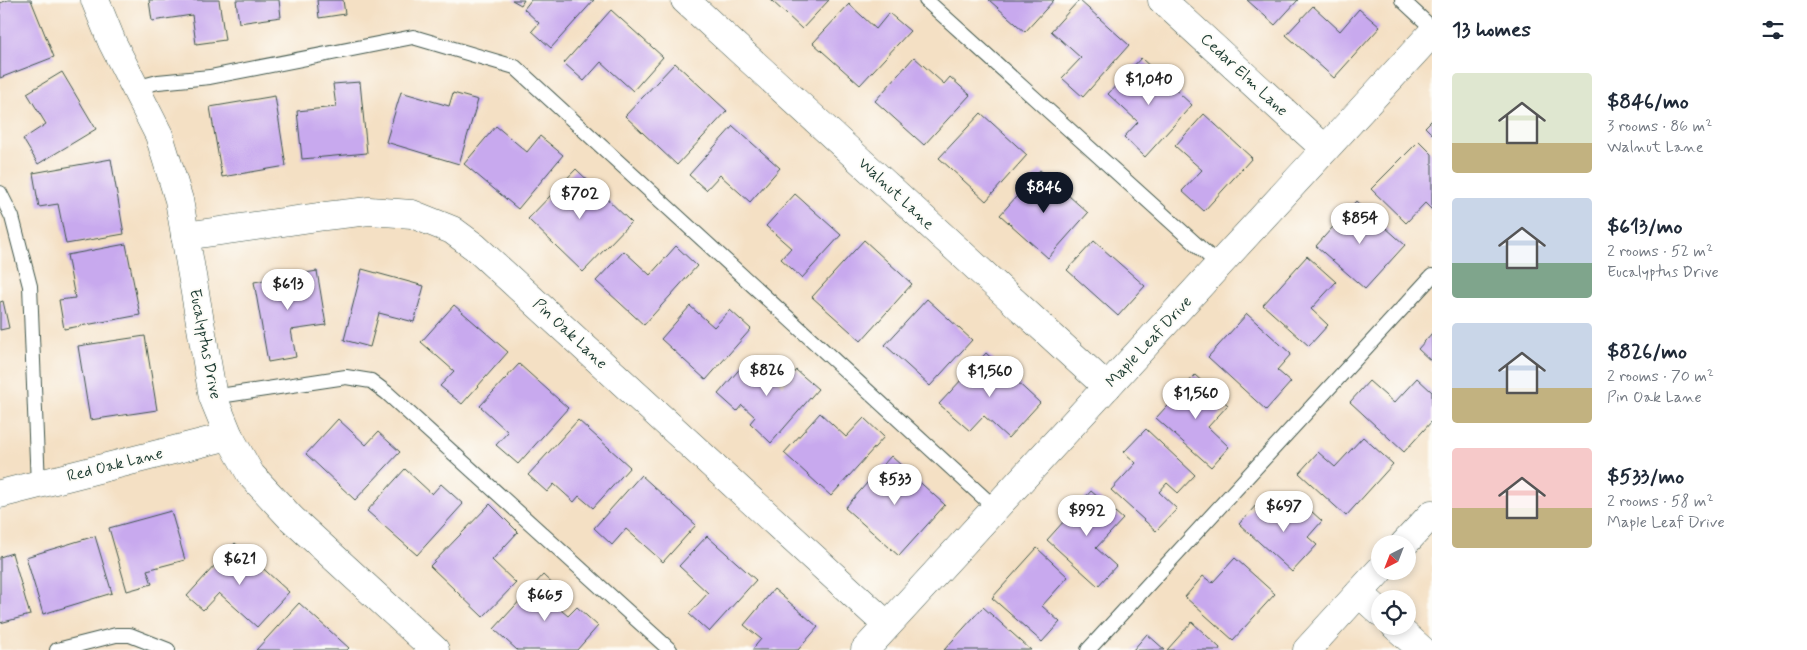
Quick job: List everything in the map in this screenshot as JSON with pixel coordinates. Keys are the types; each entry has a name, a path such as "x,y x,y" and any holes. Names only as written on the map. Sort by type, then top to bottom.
{"street":[{"name":"Eucalyptus Drive","path":"95,0 112,42 159,135 179,200 213,397 230,436 251,475 291,518 435,650"},
{"name":"Walnut Lane","path":"685,0 1107,387"},
{"name":"Cedar Elm Lane","path":"1162,0 1325,149"},
{"name":"Maple Leaf Drive","path":"865,650 1432,33"},
{"name":"Pin Oak Lane","path":"185,236 369,211 412,214 452,230 475,247 887,625"},
{"name":"Red Oak Lane","path":"0,494 230,436"},
{"path":"1412,535 1432,514"},
{"path":"1307,650 1371,580"},
{"path":"1359,593 1371,604"},
{"path":"1405,635 1422,650"}],"lane":[{"path":"926,0 1219,265"},
{"path":"1402,0 1432,28"},
{"path":"135,88 158,82 210,77 413,36 515,67 995,508"},
{"path":"0,192 12,217 30,286 38,485"},
{"path":"1088,650 1432,276"},
{"path":"213,397 346,377 371,381 388,393 670,650"},
{"path":"57,650 116,635 130,636 168,650"}],"building":[{"path":"8,0 31,0 54,57 0,78 0,3"},
{"path":"149,0 219,0 225,40 196,44 192,15 152,21"},
{"path":"236,0 279,0 281,17 239,23"},
{"path":"317,0 343,0 345,14 319,18"},
{"path":"512,0 524,0 521,5"},
{"path":"531,0 594,0 551,48 532,31 539,23 524,9"},
{"path":"771,0 829,0 802,29"},
{"path":"989,0 1054,0 1025,32"},
{"path":"1079,0 1129,45 1083,97 1062,78 1081,58 1051,31"},
{"path":"1247,0 1298,0 1275,25"},
{"path":"849,4 876,29 889,13 910,31 860,85 813,43"},
{"path":"1313,6 1340,31 1359,9 1380,27 1334,78 1286,35"},
{"path":"611,10 663,57 633,91 601,62 584,81 564,63"},
{"path":"914,57 944,84 950,77 970,95 924,145 875,101"},
{"path":"1141,58 1192,105 1145,157 1124,137 1138,122 1108,94"},
{"path":"675,63 727,111 677,165 625,116"},
{"path":"62,72 96,129 38,164 23,139 46,124 27,93"},
{"path":"360,82 367,153 302,159 297,111 336,107 333,84"},
{"path":"401,92 449,106 453,93 478,100 459,164 386,142"},
{"path":"275,96 286,166 222,177 210,107"},
{"path":"981,113 1027,155 986,201 939,158"},
{"path":"1204,114 1252,158 1204,211 1182,191 1202,170 1175,146"},
{"path":"1432,120 1432,134 1425,127"},
{"path":"496,126 527,152 540,136 563,155 518,209 464,164"},
{"path":"733,126 780,168 750,202 720,175 706,190 689,175"},
{"path":"1419,141 1432,154 1432,210 1425,203 1406,223 1371,189"},
{"path":"111,159 124,234 66,244 58,204 39,207 33,173"},
{"path":"576,169 631,222 583,272 528,219"},
{"path":"1040,170 1088,213 1048,258 1000,215"},
{"path":"795,194 841,235 802,278 781,259 791,248 766,226"},
{"path":"1356,201 1405,245 1365,289 1316,246"},
{"path":"864,240 912,284 861,341 812,297"},
{"path":"1094,241 1145,286 1118,316 1067,270"},
{"path":"126,244 140,315 64,329 59,300 75,298 67,255"},
{"path":"676,246 697,266 644,325 596,281 624,251 650,275"},
{"path":"1307,256 1336,282 1311,309 1328,325 1309,346 1263,305"},
{"path":"362,269 424,286 414,322 379,313 370,347 344,340"},
{"path":"317,271 326,325 291,330 296,357 268,362 254,282"},
{"path":"927,299 972,340 930,386 885,345"},
{"path":"3,301 9,328 0,330 0,302"},
{"path":"454,305 508,352 462,404 440,386 454,371 421,342"},
{"path":"690,306 714,327 730,310 751,329 706,380 661,339"},
{"path":"1247,314 1291,354 1277,370 1291,382 1266,410 1208,357"},
{"path":"1432,333 1432,362 1418,349"},
{"path":"145,336 157,410 90,420 78,346"},
{"path":"986,353 1040,403 1008,438 984,416 970,431 939,404"},
{"path":"750,357 783,386 796,370 818,389 771,443 750,423 755,417 742,405 737,411 718,394"},
{"path":"519,364 568,408 518,464 496,445 508,432 480,406"},
{"path":"1195,375 1228,405 1208,427 1229,447 1211,467 1156,418"},
{"path":"1417,378 1432,392 1432,421 1404,452 1350,402 1369,381 1394,403"},
{"path":"820,413 846,437 864,418 884,437 831,496 784,453"},
{"path":"338,419 366,445 378,432 400,452 355,500 306,454"},
{"path":"578,420 630,467 593,508 579,496 574,502 554,484 547,492 528,475"},
{"path":"1146,429 1195,475 1178,493 1167,483 1159,492 1177,509 1156,531 1111,490 1136,463 1124,452"},
{"path":"1363,437 1393,464 1346,516 1299,473 1318,452 1335,467"},
{"path":"891,456 945,505 899,556 845,508"},
{"path":"405,469 432,494 441,484 463,504 417,555 367,511"},
{"path":"641,475 696,525 663,562 626,529 612,545 594,528"},
{"path":"1091,491 1123,519 1096,548 1116,566 1098,586 1047,540"},
{"path":"1299,500 1322,521 1308,537 1317,545 1292,572 1239,524 1258,503 1278,522"},
{"path":"490,504 518,532 492,560 516,583 483,617 430,566"},
{"path":"171,511 185,560 147,570 152,584 127,591 109,528"},
{"path":"95,536 112,593 43,614 26,557"},
{"path":"707,536 756,580 709,632 689,614 708,593 679,566"},
{"path":"235,543 289,592 257,627 219,593 203,610 187,596"},
{"path":"1037,548 1068,577 1042,606 1060,622 1042,642 992,598"},
{"path":"12,553 30,615 0,623 0,557"},
{"path":"1235,558 1275,594 1233,640 1185,597 1203,576 1212,583"},
{"path":"543,575 564,595 555,605 568,616 577,607 598,626 577,650 517,650 494,629"},
{"path":"774,589 818,627 798,650 752,650 761,639 744,625"},
{"path":"299,603 349,648 347,650 256,650"},
{"path":"983,607 1031,650 944,650"},
{"path":"1192,622 1220,648 1219,650 1167,650"},
{"path":"1147,634 1165,650 1133,650"}]}
